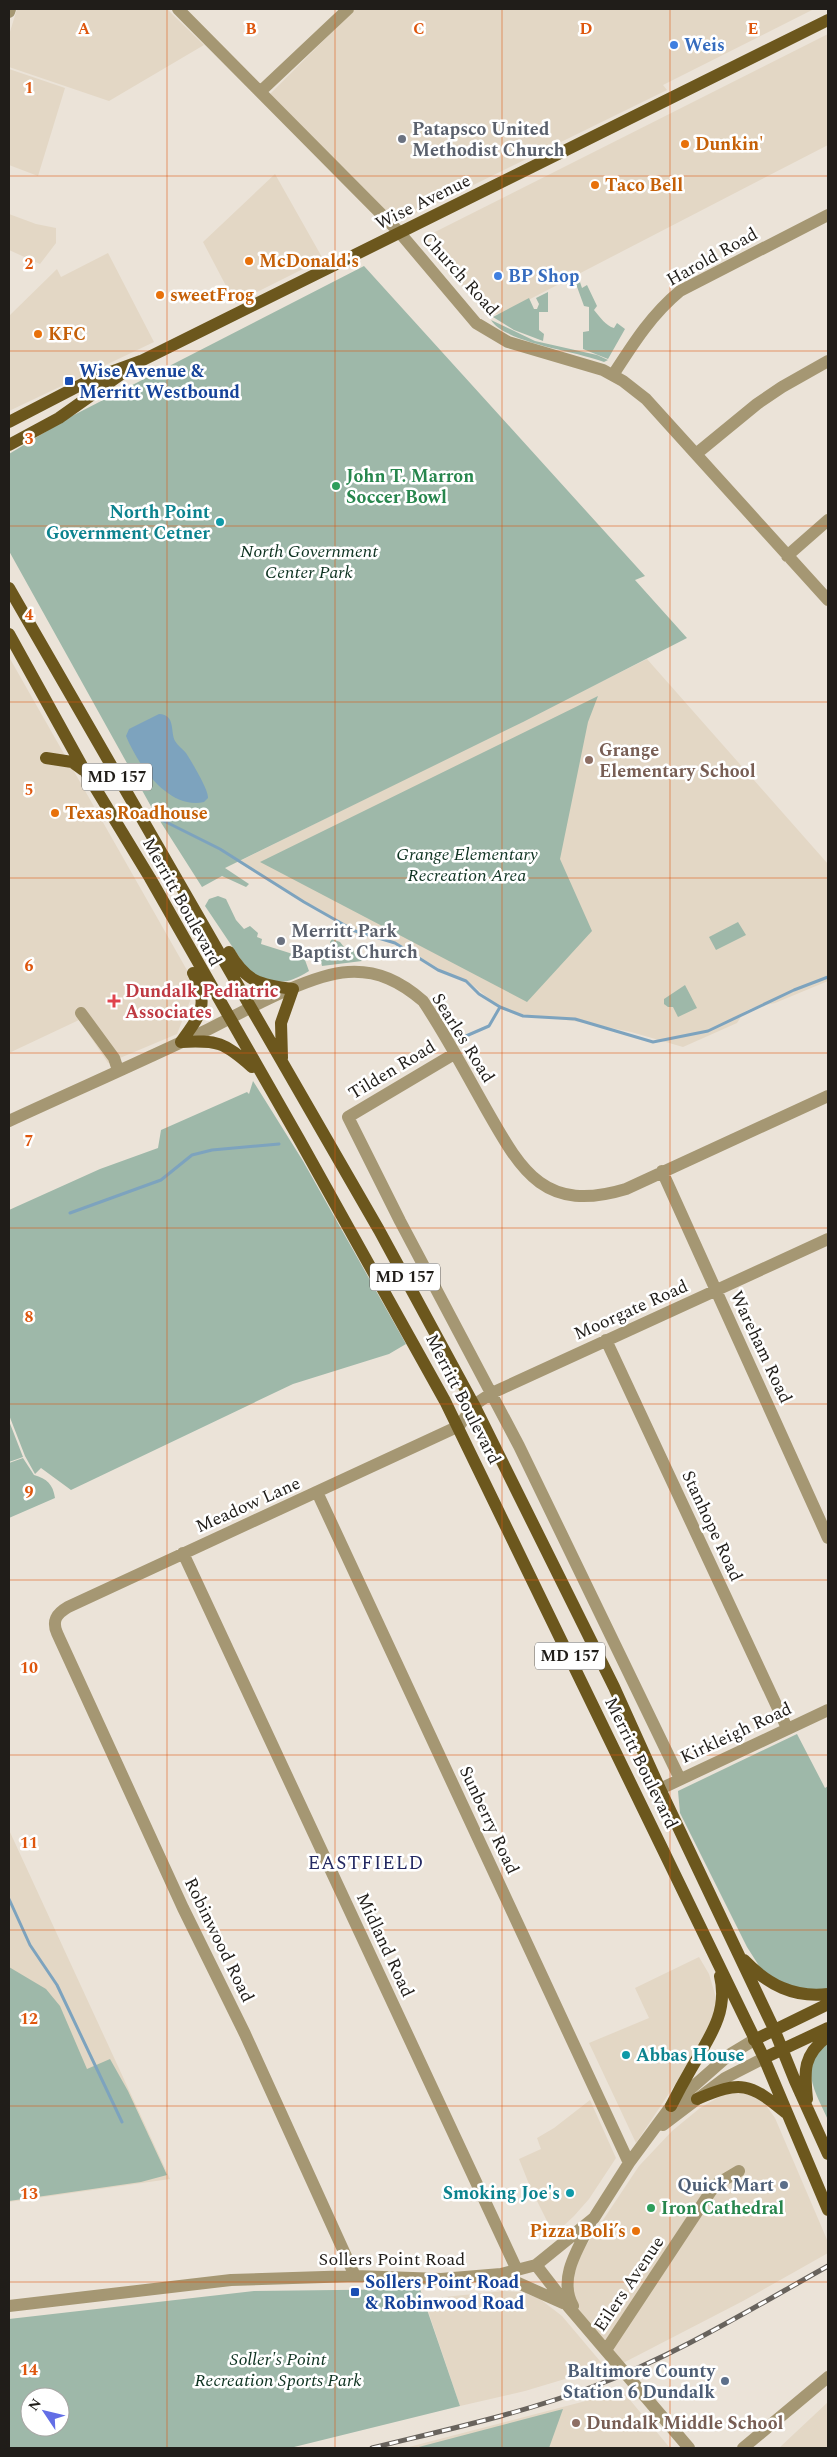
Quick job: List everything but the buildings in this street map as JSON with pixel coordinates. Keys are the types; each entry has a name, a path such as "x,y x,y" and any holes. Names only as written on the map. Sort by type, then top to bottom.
{"main road":[{"name":"Wise Avenue","path":"9,422 92,379 141,361 828,20"},
{"name":"Wise Avenue","path":"9,445 59,418 141,361"},
{"name":"Merritt Boulevard","path":"9,588 379,1230 474,1404 614,1687 660,1789 774,2029 828,2154"},
{"name":"Merritt Boulevard","path":"9,634 85,771 150,878 228,1019 360,1246 458,1426 764,2058 828,2210"},
{"path":"46,758 72,762 85,771"},
{"path":"150,878 159,912 202,993 202,1002 197,1019 181,1042"},
{"path":"202,924 217,932 243,973 255,982 293,989 281,1023 282,1063"},
{"path":"181,1042 213,1041 228,1047 260,1074"},
{"name":"MD 157","path":"738,1954 763,1978 780,1988 805,1995 828,1994"},
{"path":"671,2106 714,2032 720,2015 722,1985 715,1959"},
{"path":"754,2040 828,2004"},
{"path":"764,2058 828,2028"},
{"path":"808,2109 805,2079 808,2059 815,2046 828,2036"},
{"path":"697,2099 717,2091 749,2088 768,2098 788,2115"},
{"path":"820,2191 828,2202"}],"street":[{"name":"Church Road","path":"178,9 400,233 483,328 516,345 591,366 613,375 646,399 828,600"},
{"path":"261,91 348,9"},
{"name":"Harold Road","path":"613,375 646,325 664,304 680,292 828,215"},
{"path":"696,454 774,392 828,361"},
{"path":"787,556 828,520"},
{"name":"Searles Road","path":"9,1121 293,989 317,979 347,972 362,971 387,977 404,986 423,1002 518,1164 543,1185 558,1192 591,1197 626,1189 828,1096"},
{"path":"82,1014 114,1058 118,1070"},
{"name":"Tilden Road","path":"348,1117 454,1054"},
{"name":"Merritt Boulevard","path":"348,1117 400,1221 492,1393 680,1779"},
{"name":"Wareham Road","path":"662,1171 828,1538"},
{"name":"Moorgate Road","path":"458,1426 474,1404 492,1393 716,1290 828,1242"},
{"name":"Stanhope Road","path":"606,1340 787,1728"},
{"name":"Meadow Lane","path":"55,1620 58,1614 68,1607 458,1426"},
{"name":"Sunberry Road","path":"317,1492 630,2162"},
{"name":"Midland Road","path":"183,1553 516,2270"},
{"name":"Robinwood Road","path":"55,1620 56,1634 183,1908 245,2034 355,2276"},
{"name":"Kirkleigh Road","path":"660,1789 828,1710"},
{"path":"580,2320 567,2296 567,2281 572,2263 594,2218 630,2162 671,2106 729,2055 754,2040"},
{"path":"647,2138 724,2078 764,2058"},
{"name":"Eilers Avenue","path":"606,2350 711,2191 717,2184 739,2171"},
{"path":"594,2218 536,2265 567,2305 687,2447"},
{"name":"Sollers Point Road","path":"9,2306 154,2287 231,2280 355,2276 441,2279 484,2276 536,2265"},
{"path":"484,2276 516,2282 540,2291 567,2305"},
{"path":"743,2448 828,2377"}],"shaded area":[{"path":"17,9 167,9 204,45 109,101 9,67 9,35"},
{"path":"355,9 814,9 663,85 667,90 404,219 390,215 270,94"},
{"path":"828,34 828,145 503,313 491,315 484,311 421,239"},
{"path":"9,69 65,88 38,176 9,165"},
{"path":"275,174 323,259 235,303 203,242"},
{"path":"9,214 36,224 56,228 56,243 40,264 9,250"},
{"path":"108,253 154,342 9,411 9,316 57,269 61,277"},
{"path":"9,657 196,986 177,1034 108,1063 79,1020 9,1053"},
{"name":"Grange Elementary School","path":"647,659 828,864 828,981 775,1003 752,1008 744,1012 737,1023 683,1047 631,1032 586,1023 532,1015 518,1015 501,1009 469,982 443,971 405,948 349,928 238,862"},
{"path":"9,1830 170,2179 9,2202"},
{"path":"699,1957 709,1974 717,2001 713,2019 692,2059 636,2143 589,2043 649,2018 635,1988"},
{"path":"743,2091 761,2098 775,2118 828,2242 828,2253 743,2301 623,2363 581,2313 571,2295 577,2259 639,2166 672,2131 700,2108 726,2093"},
{"path":"590,2100 616,2158 589,2199 554,2235 531,2189 519,2159 541,2149 537,2138 554,2128"},
{"path":"503,2291 522,2292 540,2299 562,2316 605,2367 525,2391 460,2406 424,2299"},
{"name":"Dundalk Middle School","path":"620,2388 670,2448 405,2448 601,2397"},
{"path":"828,2402 828,2448 779,2448"}],"green space":[{"name":"North Government Center Park","path":"364,266 645,576 635,580 687,638 523,722 225,868 249,884 246,887 222,876 202,887 153,810 9,551 9,454 70,417"},
{"path":"580,282 582,288 587,285 597,306 594,310 603,321 614,328 617,323 625,329 608,359 583,349 583,332 589,331 589,307 584,306 576,284"},
{"path":"548,292 548,312 539,312 539,330 544,334 543,341 514,330 493,317 529,298 534,309 537,309 539,304 536,298"},
{"path":"491,320 535,341 597,355 608,360 604,362 543,346 511,335 499,328"},
{"name":"Grange Elementary Recreation Area","path":"598,696 588,722 560,859 592,931 527,1002 260,862"},
{"path":"218,896 226,899 236,920 244,929 250,926 258,933 257,937 262,939 261,944 296,955 299,948 301,949 309,971 294,979 281,982 252,976 205,906 209,899"},
{"path":"738,922 746,935 716,950 709,937"},
{"path":"332,939 340,942 344,947 353,947 354,953 362,961 322,966 320,957 326,949 332,947 330,942"},
{"path":"685,985 697,1008 678,1017 673,1007 668,1007 664,1004 664,999"},
{"path":"253,1081 303,1161 406,1344 389,1354 293,1384 71,1490 41,1468 35,1474 25,1456 9,1415 9,1210 100,1169 158,1148 161,1130 247,1092 249,1094"},
{"path":"9,1421 23,1457 9,1462"},
{"path":"23,1458 34,1475 49,1483 55,1498 9,1518 9,1463"},
{"path":"797,1734 825,1788 828,1786 828,1988 818,1992 792,1990 766,1977 747,1947 680,1813 678,1791"},
{"path":"9,1967 46,1989 60,2006 87,2069 110,2059 128,2091 167,2175 141,2182 9,2201"},
{"path":"828,2039 828,2120 814,2090 811,2065 813,2057"},
{"name":"Soller's Point Recreation Sports Park","path":"420,2289 460,2406 290,2448 9,2448 9,2319 254,2291"},
{"path":"563,2409 549,2448 415,2448"}],"water":[{"path":"159,714 168,717 170,720 175,741 186,753 203,782 208,794 208,798 204,802 191,803 178,799 167,792 146,772 131,747 126,736 129,729"}],"waterway":[{"path":"160,819 220,849 304,902 355,931 395,943 438,970 466,981 479,994 500,1007 523,1016 575,1019 653,1042 708,1031 794,990 828,977"},
{"path":"466,1036 489,1026 500,1007"},
{"path":"70,1213 161,1180 192,1155 212,1150 279,1144"},
{"path":"9,1899 30,1945 57,1985 122,2122"}],"railway":[{"path":"372,2448 510,2413 565,2397 623,2375 683,2346 828,2266"}],"place":[{"name":"Weis","path":"674,45"},
{"name":"Patapsco United Methodist Church","path":"402,139"},
{"name":"Dunkin'","path":"685,144"},
{"name":"Taco Bell","path":"595,185"},
{"name":"McDonald's","path":"249,261"},
{"name":"BP Shop","path":"498,276"},
{"name":"sweetFrog","path":"160,295"},
{"name":"KFC","path":"38,334"},
{"name":"Wise Avenue & Merritt Westbound","path":"69,381"},
{"name":"John T. Marron Soccer Bowl","path":"336,486"},
{"name":"North Point Government Cetner","path":"220,522"},
{"name":"Grange Elementary School","path":"589,760"},
{"name":"Texas Roadhouse","path":"55,813"},
{"name":"Merritt Park Baptist Church","path":"281,941"},
{"name":"Dundalk Pediatric Associates","path":"114,1001"},
{"name":"Abbas House","path":"626,2055"},
{"name":"Quick Mart","path":"784,2185"},
{"name":"Smoking Joe's","path":"570,2193"},
{"name":"Iron Cathedral","path":"651,2208"},
{"name":"Pizza Boli’s","path":"636,2231"},
{"name":"Sollers Point Road & Robinwood Road","path":"355,2292"},
{"name":"Baltimore County Station 6 Dundalk","path":"725,2381"},
{"name":"Dundalk Middle School","path":"576,2423"}],"district":[{"name":"EASTFIELD","path":"366,1863"}]}
